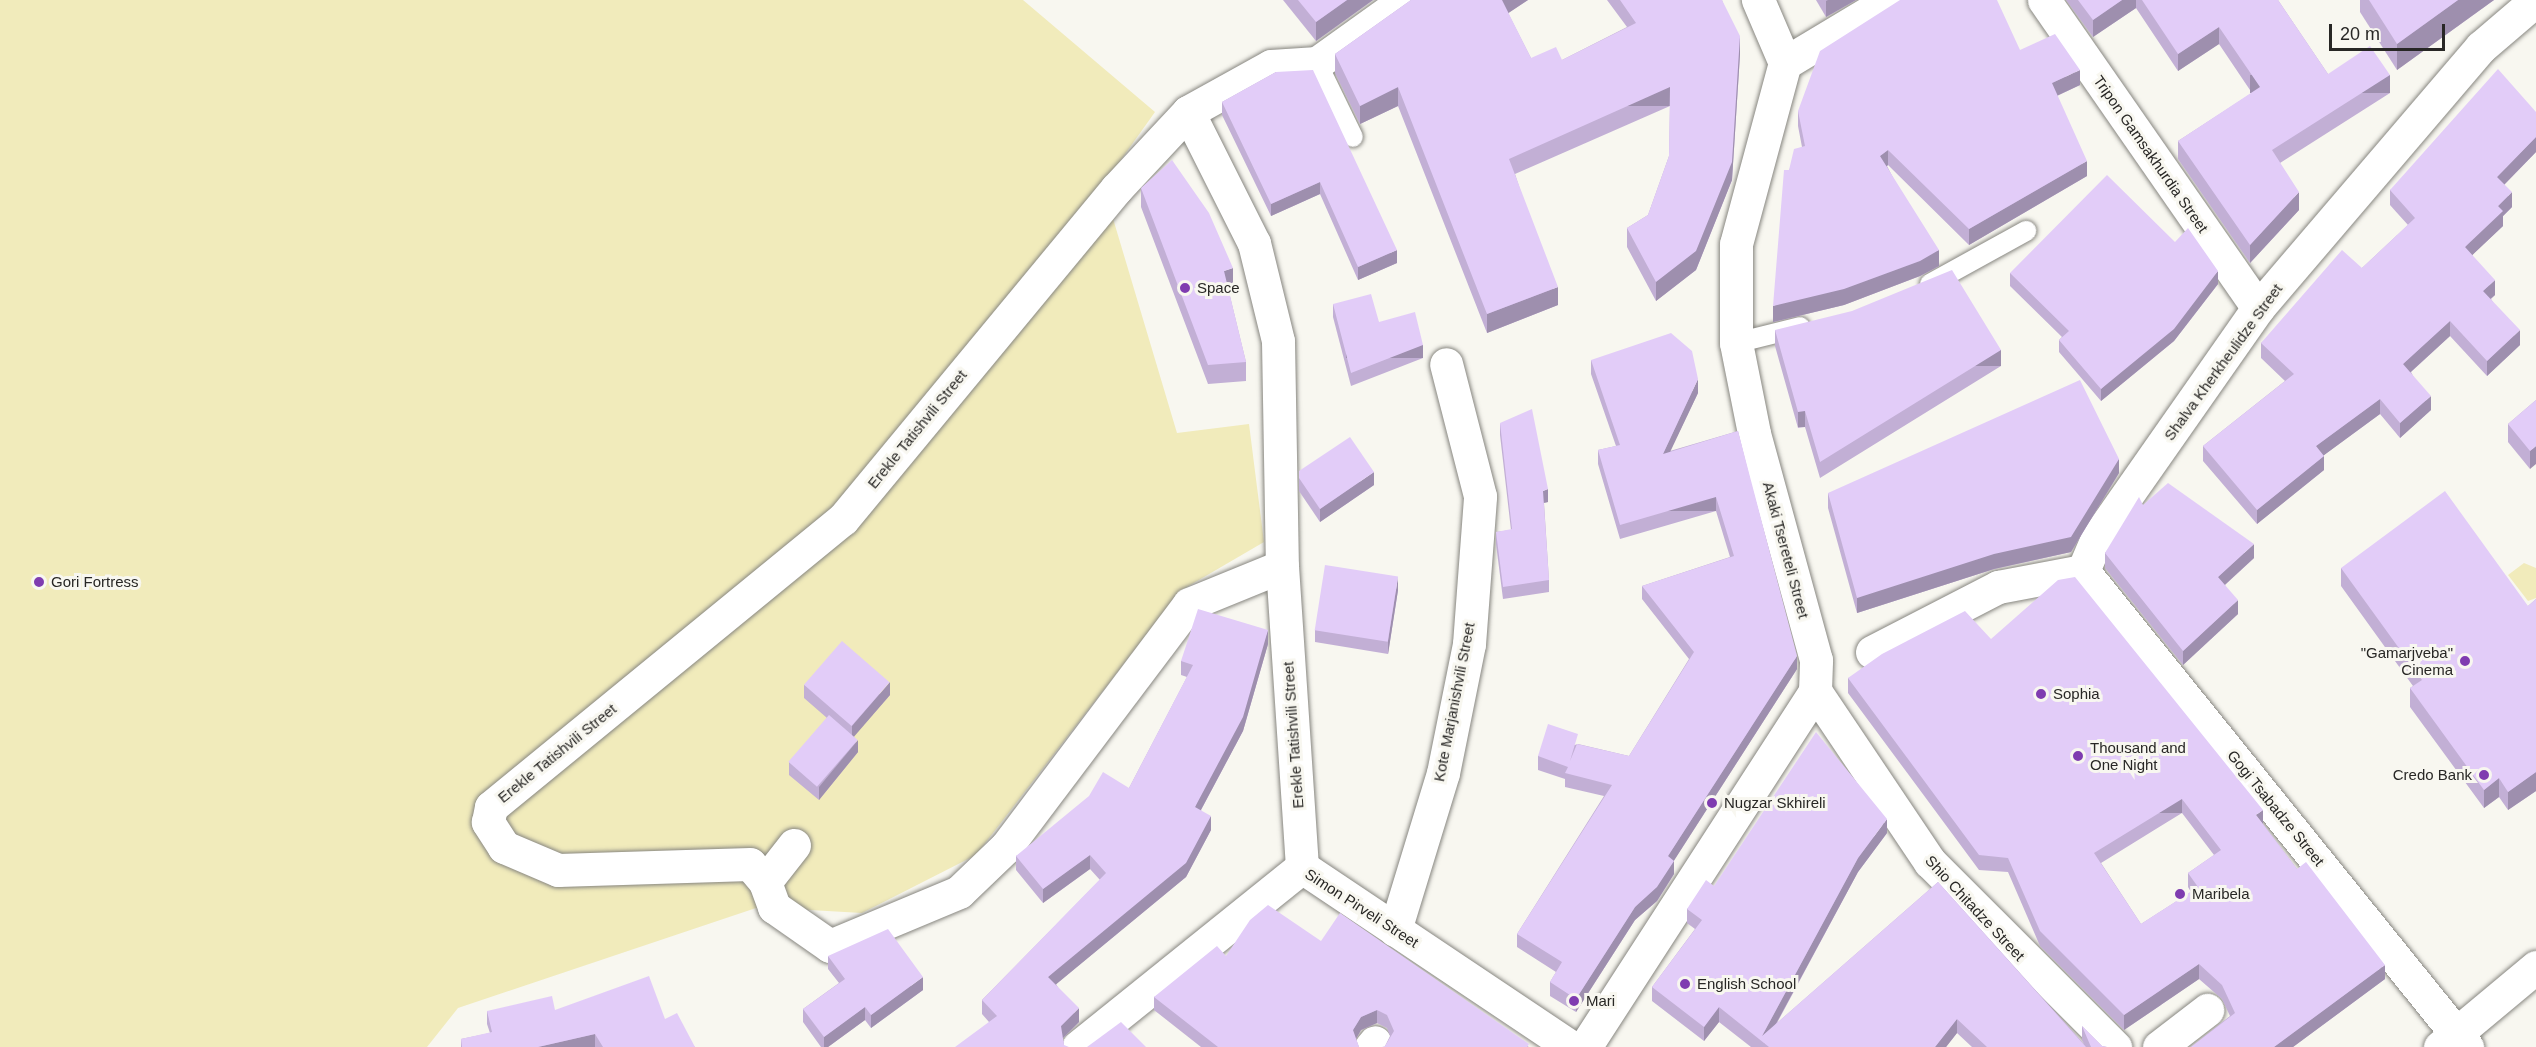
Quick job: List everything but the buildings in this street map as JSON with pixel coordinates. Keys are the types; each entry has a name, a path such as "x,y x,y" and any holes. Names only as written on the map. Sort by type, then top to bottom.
{"street":[{"path":"1188,112 1271,66 1317,63 1405,0"},
{"path":"1758,0 1785,63 1890,0"},
{"name":"Tripon Gamsakhurdia Street","path":"2044,0 2258,308"},
{"name":"Shalva Kherkheulidze Street","path":"2083,571 2097,538 2258,308 2481,47 2536,0"},
{"name":"Akaki Tsereteli Street","path":"1785,63 1736,244 1736,343 1754,433 1816,660 1815,692"},
{"name":"Erekle Tatishvili Street","path":"1282,566 1189,604 1006,847 959,892 830,946 774,906 765,882 750,864 558,870 504,847 488,822 491,807 843,519 1116,189 1188,112 1254,243 1278,341 1282,566 1302,867"},
{"name":"Kote Marjanishvili Street","path":"1395,930 1443,772 1469,644 1480,496 1446,364"},
{"path":"1872,652 1998,587 2083,571"},
{"name":"Gogi Tsabadze Street","path":"2083,571 2454,1042"},
{"path":"1585,1047 1815,692"},
{"name":"Shio Chitadze Street","path":"1815,692 1930,862 2115,1047"},
{"path":"765,882 794,844"},
{"name":"Simon Pirveli Street","path":"1078,1047 1302,867 1571,1047"},
{"path":"2454,1042 2536,967"},
{"path":"2158,1047 2207,1010"}],"lane":[{"path":"1317,63 1353,137"},
{"path":"1914,291 2026,231"},
{"path":"1736,343 1826,321"}],"shaded area":[{"path":"0,0 1023,0 1155,112 1103,185 1177,433 1249,424 1264,542 1180,591 976,855 862,913 759,907 458,1008 427,1047 0,1047"},
{"path":"2524,563 2536,568 2536,598 2528,601 2508,575"}],"place":[{"name":"Space","path":"1185,288"},
{"name":"Gori Fortress","path":"39,582"},
{"name":"\"Gamarjveba\" Cinema","path":"2465,661"},
{"name":"Sophia","path":"2041,694"},
{"name":"Thousand and One Night","path":"2078,756"},
{"name":"Credo Bank","path":"2484,775"},
{"name":"Nugzar Skhireli","path":"1712,803"},
{"name":"Maribela","path":"2180,894"},
{"name":"English School","path":"1685,984"},
{"name":"Mari","path":"1574,1001"}]}
